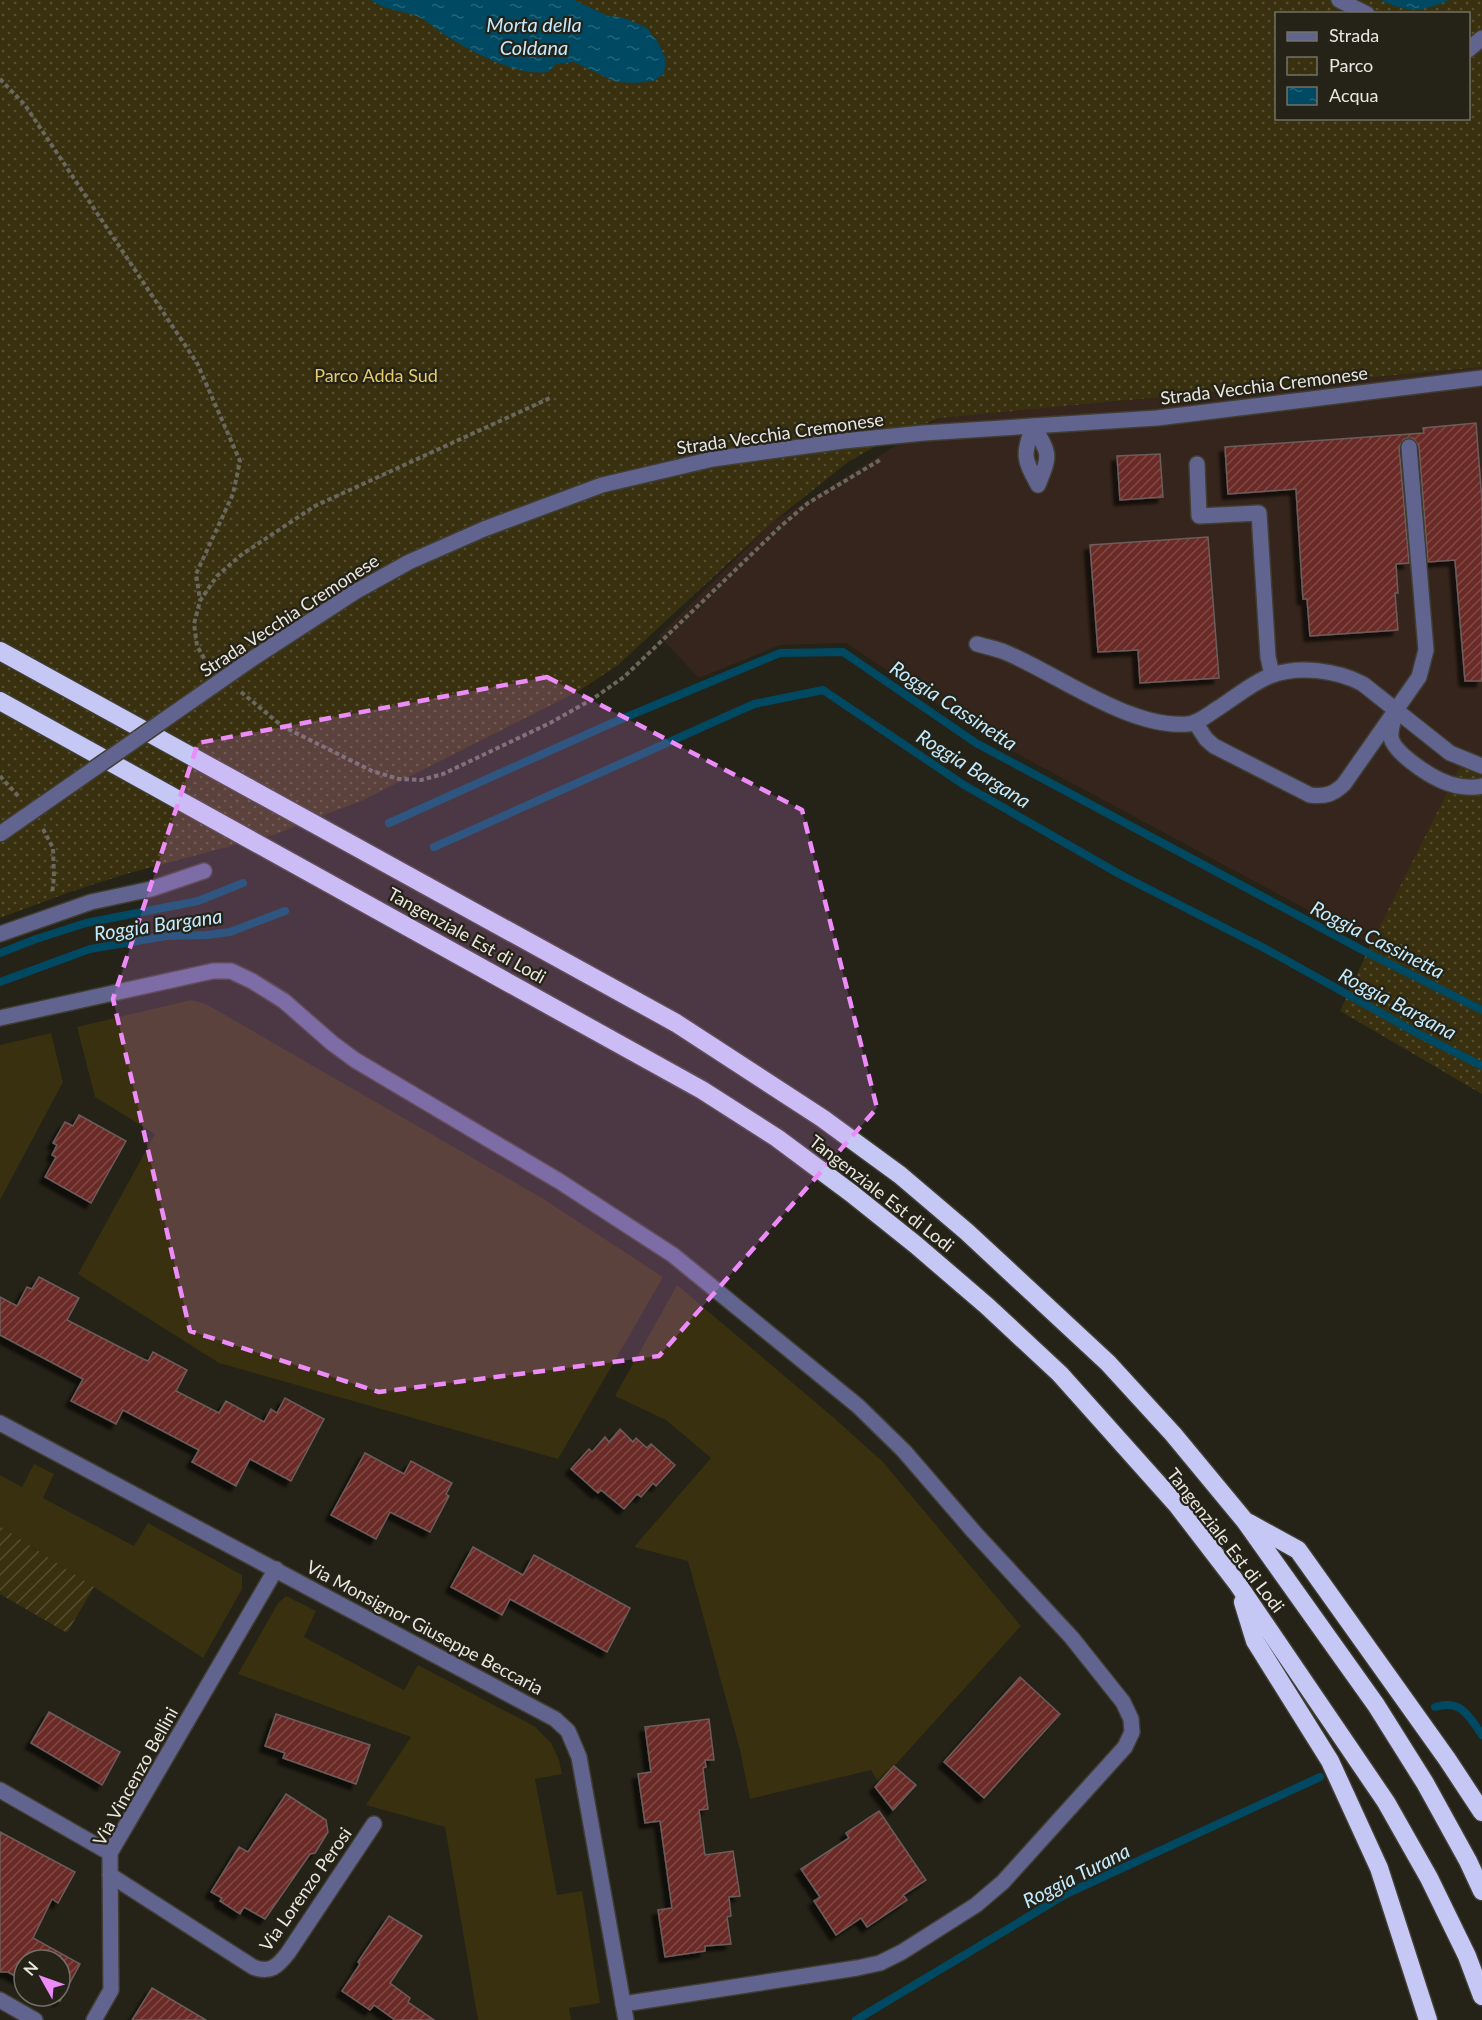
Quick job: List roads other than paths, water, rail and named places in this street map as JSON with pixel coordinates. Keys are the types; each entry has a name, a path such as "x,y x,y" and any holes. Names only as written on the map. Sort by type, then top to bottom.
{"highway":[{"name":"Tangenziale Est di Lodi","path":"2,651 676,1023 822,1118 900,1175 967,1232 1108,1363 1173,1434 1245,1521 1376,1705 1425,1783 1482,1891"},
{"name":"Tangenziale Est di Lodi","path":"0,701 702,1090 777,1138 851,1193 987,1306 1060,1374 1177,1505 1237,1583 1386,1802 1429,1878 1467,1956 1482,1996"},
{"path":"1245,1521 1298,1550 1447,1759 1482,1812"},
{"path":"1237,1583 1255,1641 1330,1761 1379,1868 1428,2020"}],"street":[{"path":"1339,0 1364,12"},
{"path":"1470,48 1482,38"},
{"name":"Strada Vecchia Cremonese","path":"0,834 252,659 355,592 409,562 484,529 602,485 713,459 853,440 1157,418 1482,378"},
{"path":"1195,722 1206,739 1214,746 1310,795 1322,796 1335,792 1344,784 1419,677 1426,650 1409,447"},
{"path":"1197,464 1199,516 1259,513 1268,657 1272,675"},
{"path":"977,644 1006,652 1094,698 1134,715 1166,723 1195,722 1272,675 1304,670 1332,673 1354,679 1450,753 1482,766"},
{"path":"1395,710 1391,737 1397,748 1409,759 1442,781 1465,788 1482,786"},
{"path":"0,934 91,903 151,889 204,871"},
{"path":"0,1018 213,971 231,971 252,981 284,1001 355,1060 559,1181 673,1256 840,1391 903,1451 1072,1638 1123,1702 1131,1719 1132,1732 1125,1747 1003,1882 976,1905 902,1952 880,1963 857,1968 623,2004"},
{"name":"Via Monsignor Giuseppe Beccaria","path":"0,1423 555,1719 568,1731 579,1757 626,2020"},
{"name":"Via Vincenzo Bellini","path":"94,2020 111,1990 110,1853 276,1569"},
{"path":"0,1790 110,1853"},
{"name":"Via Lorenzo Perosi","path":"110,1875 254,1967 262,1970 272,1969 288,1953 374,1824"},
{"path":"0,2000 35,2020"}],"water":[{"name":"Morta della Coldana","path":"371,0 574,0 608,16 621,17 646,27 658,42 666,60 664,74 653,81 637,83 616,82 574,62 556,64 548,72 508,67 468,49 419,17 376,4"},
{"path":"1381,0 1449,0 1423,9 1407,9"}],"waterway":[{"name":"Roggia Cassinetta","path":"389,823 612,723 780,653 843,652 976,743 1366,952 1482,1010"},
{"name":"Roggia Bargana","path":"434,847 754,704 823,690 964,785 1121,875 1266,949 1415,1032 1482,1066"},
{"name":"Roggia Cassinetta","path":"0,953 86,923 198,901 243,883"},
{"name":"Roggia Bargana","path":"0,982 90,949 166,936 230,932 285,911"},
{"name":"Roggia Turana","path":"1435,1707 1444,1705 1458,1707 1482,1735"},
{"name":"Roggia Turana","path":"856,2020 1066,1894 1320,1777"}],"park label":[{"name":"Parco Adda Sud","path":"376,375"}]}
